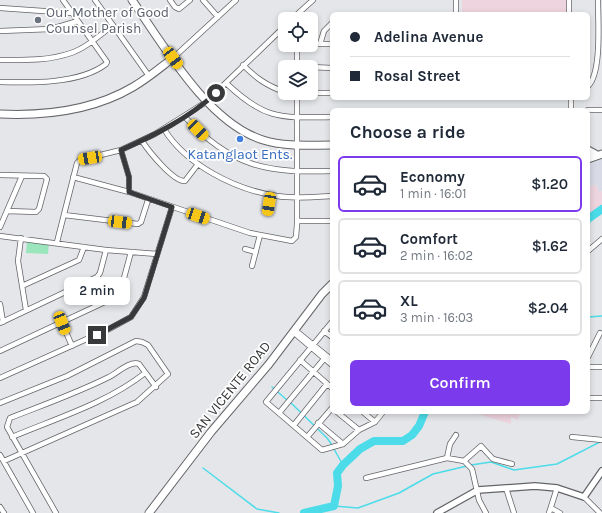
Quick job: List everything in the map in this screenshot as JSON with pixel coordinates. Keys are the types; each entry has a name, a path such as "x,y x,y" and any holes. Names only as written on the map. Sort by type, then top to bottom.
{"main road":[{"path":"132,0 206,102 221,117 244,132 274,143 298,146 330,145"},
{"path":"0,114 20,115 72,109 106,100 123,92 149,76 173,58"},
{"path":"590,151 600,155"},
{"path":"590,158 600,155"},
{"name":"SAN VICENTE ROAD","path":"149,513 211,432 259,376 330,286"}],"street":[{"path":"0,82 51,82 96,70 107,62 63,0"},
{"path":"95,0 149,76"},
{"path":"170,0 178,8 181,8 190,0"},
{"path":"203,0 218,17"},
{"path":"173,58 236,0"},
{"path":"300,12 313,0"},
{"path":"456,0 456,12"},
{"path":"569,0 569,12"},
{"path":"590,83 595,74 599,58 598,0"},
{"path":"0,8 72,13"},
{"path":"0,31 51,29 78,21"},
{"path":"330,25 324,31 320,44 330,44"},
{"path":"0,60 40,60 72,53 113,26"},
{"path":"57,242 73,177 77,163 80,160 121,150 164,129 206,102 243,65 278,33"},
{"path":"243,65 258,80 278,90"},
{"path":"318,68 330,68"},
{"path":"226,83 241,97 260,109 286,118 330,117"},
{"path":"318,93 330,93"},
{"path":"73,177 129,192 148,200 260,235 292,241 296,237 298,221 297,100"},
{"path":"590,110 602,110"},
{"path":"184,116 204,136 238,159 270,169 298,172 330,172"},
{"path":"164,129 179,147 198,164 220,178 240,187 270,195 298,197 330,196"},
{"path":"142,141 162,165 178,180 185,181 198,164"},
{"path":"121,150 129,177 129,192"},
{"path":"0,175 44,176 47,180 39,209 36,212 8,211"},
{"path":"0,227 22,176"},
{"path":"268,213 270,195"},
{"path":"64,215 138,224 141,222 148,200"},
{"path":"0,378 72,346 131,317 144,298 172,207"},
{"path":"298,221 330,221"},
{"path":"252,266 260,235"},
{"path":"0,236 57,242 106,250 157,254"},
{"path":"21,238 18,261 26,310"},
{"path":"590,249 602,239"},
{"path":"22,286 79,260 84,247"},
{"path":"0,304 2,322 97,277 100,273 106,250"},
{"path":"245,250 256,252"},
{"path":"0,351 107,301 121,289 131,252"},
{"path":"62,323 72,346"},
{"path":"330,324 266,402 308,436 322,450 343,444 359,430 375,422 381,414"},
{"path":"294,331 330,364"},
{"path":"324,331 330,336"},
{"path":"590,353 600,333"},
{"path":"0,403 67,376 136,341 148,345 168,371 167,377 137,402 21,452 4,461"},
{"path":"311,346 330,359"},
{"path":"280,413 324,359"},
{"path":"300,360 330,386"},
{"path":"56,513 7,427 10,418 66,396 110,376 133,363 139,364 156,387"},
{"path":"590,367 602,367"},
{"path":"12,436 99,401 127,387 145,373"},
{"path":"294,425 327,384"},
{"path":"590,398 602,398"},
{"path":"308,436 330,410"},
{"path":"339,414 359,430"},
{"path":"365,414 375,422"},
{"path":"318,423 343,444"},
{"path":"447,458 450,444 456,435"},
{"path":"572,437 602,440"},
{"path":"464,461 481,446 493,459 512,464"},
{"path":"0,455 33,513"},
{"path":"366,478 447,458 464,461 472,469 478,490 479,500 486,513"},
{"path":"584,497 602,471"},
{"path":"437,513 478,490 535,486 558,488 584,497 600,513"},
{"path":"506,488 514,513"},
{"path":"558,488 550,511 560,513"},
{"path":"0,507 4,513"}],"shaded area":[{"path":"462,0 569,0 569,12 462,12"},
{"path":"602,158 602,191 599,192 596,185 590,186 590,162"},
{"path":"596,185 599,192 602,191 602,206 590,216 590,186"},
{"path":"478,414 520,414 518,420 511,417 511,424"}],"green space":[{"path":"27,242 49,243 48,254 26,253"}],"waterway":[{"path":"590,218 602,209"},
{"path":"590,317 602,316"},
{"path":"272,387 287,400"},
{"path":"290,402 327,438 332,445"},
{"path":"304,513 334,506 338,486 337,473 343,465 360,449 374,441 403,441 412,435 419,426 424,414"},
{"path":"471,465 491,462 514,470 557,464 602,441"},
{"path":"334,449 343,465"},
{"path":"334,506 358,508 399,493 433,474 467,466"},
{"path":"203,468 257,509 279,513"}],"place":[{"name":"Our Mother of Good Counsel Parish","path":"38,20"},
{"name":"Katanglaot Ents.","path":"240,139"}],"route":[{"path":"97,335 131,317 144,298 172,207 148,200 129,192 129,177 121,150 164,129 206,102 216,93"}]}
